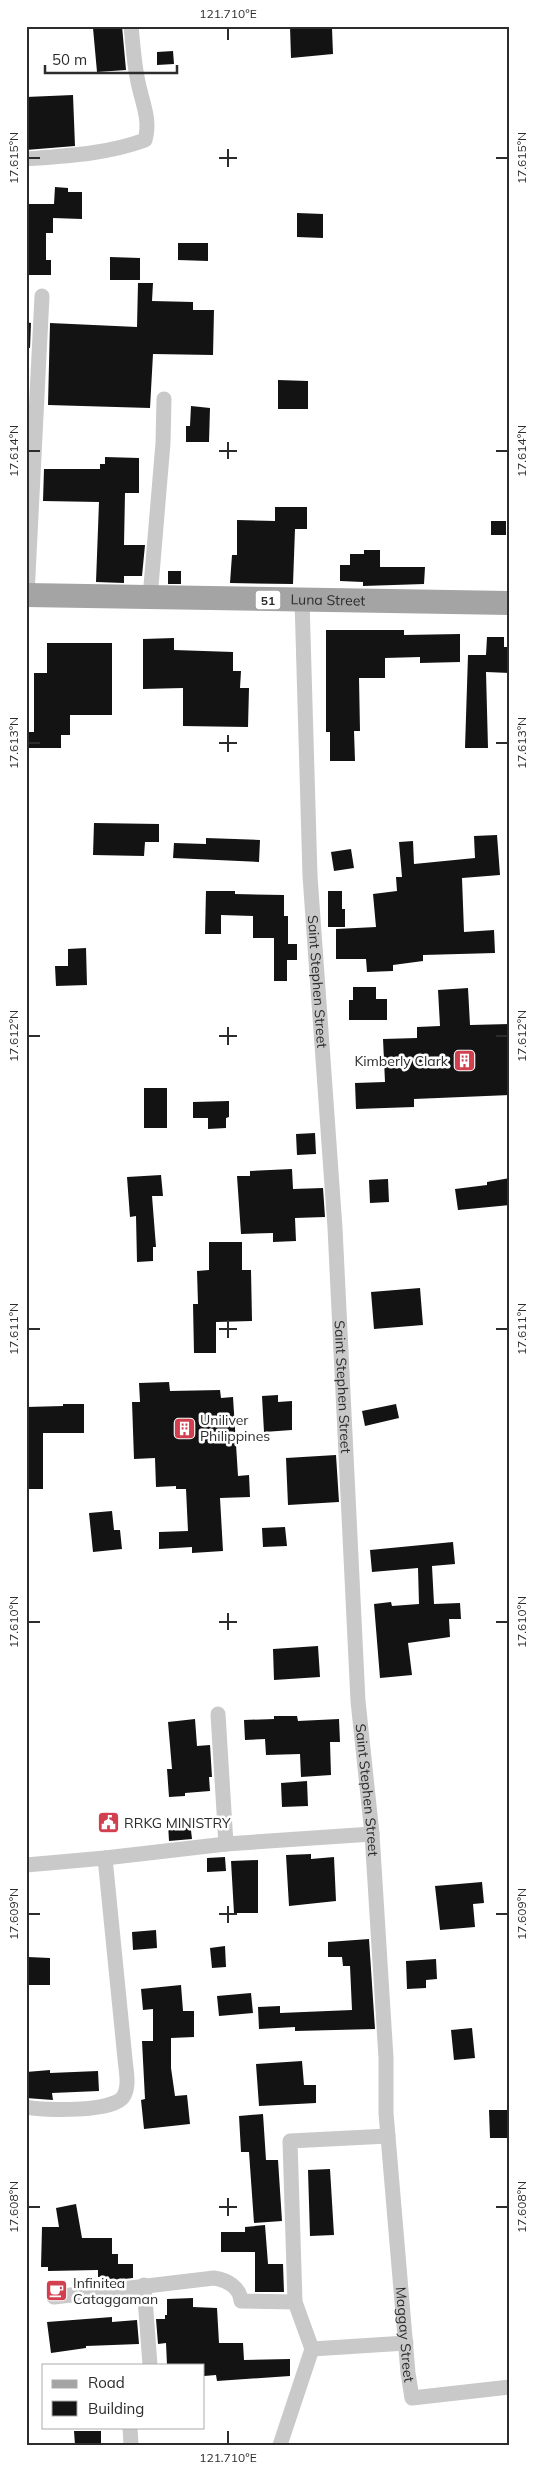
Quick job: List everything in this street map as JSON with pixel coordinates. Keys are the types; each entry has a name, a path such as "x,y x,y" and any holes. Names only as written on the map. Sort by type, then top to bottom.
{"main road":[{"name":"Luna Street","path":"27,595 510,603"}],"street":[{"path":"26,159 90,154 127,147 145,140 148,131 147,118 138,82 131,26"},
{"path":"27,595 42,296"},
{"path":"150,598 163,443 164,399"},
{"name":"Saint Stephen Street","path":"302,600 310,876 335,1228 358,1701 372,1834 388,2136 392,2173"},
{"path":"218,1714 226,1844"},
{"path":"26,1864 105,1858 226,1844 372,1834"},
{"path":"26,2108 65,2109 112,2105 119,2102 124,2096 126,2088 125,2059 105,1858"},
{"path":"280,2445 312,2349 295,2302 290,2141 388,2136"},
{"name":"Maggay Street","path":"392,2173 412,2398 510,2387"},
{"path":"54,2298 214,2278 224,2280 232,2285 240,2294 241,2301 295,2302"},
{"path":"144,2286 150,2364"},
{"path":"312,2349 406,2343"},
{"path":"130,2428 131,2445"}],"building":[{"path":"122,26 126,70 97,72 93,28"},
{"path":"290,26 332,28 333,54 291,58"},
{"path":"173,51 174,64 157,65 157,52"},
{"path":"73,95 75,146 26,150 26,97"},
{"path":"55,187 68,188 68,192 82,192 82,219 53,218 53,233 46,233 46,260 51,260 51,275 27,275 29,204 54,204"},
{"path":"297,213 323,214 323,238 297,237"},
{"path":"178,243 208,243 208,261 178,260"},
{"path":"110,257 140,258 140,280 110,280"},
{"path":"138,283 153,283 152,301 193,302 193,310 214,310 213,355 153,354 150,408 48,405 50,323 137,327"},
{"path":"26,322 31,323 30,348 26,347"},
{"path":"278,380 308,381 308,409 278,409"},
{"path":"191,406 210,408 209,442 186,442 186,426 190,426"},
{"path":"105,457 139,458 139,493 125,493 124,545 145,545 142,576 124,576 124,583 96,582 99,502 43,501 44,469 100,469 100,464 105,464"},
{"path":"275,507 307,507 307,529 295,529 293,584 230,583 232,555 237,555 237,520 275,521"},
{"path":"491,521 506,521 506,535 491,535"},
{"path":"364,550 380,550 380,567 425,567 424,584 363,586 363,582 340,581 340,565 350,565 350,554 364,554"},
{"path":"168,571 181,571 181,584 168,584"},
{"path":"326,630 404,630 404,635 460,634 460,662 420,663 420,657 385,658 385,678 359,678 360,731 354,731 355,761 330,761 330,732 326,732"},
{"path":"487,637 504,637 504,647 510,647 510,673 486,672 488,748 465,748 468,655 486,655"},
{"path":"174,638 174,650 233,652 233,671 241,671 240,688 249,688 248,727 183,726 183,688 143,689 143,639"},
{"path":"47,643 112,643 112,715 70,715 70,735 61,735 61,748 26,748 26,732 34,732 34,673 47,673"},
{"path":"94,823 159,824 159,842 145,842 144,856 93,855"},
{"path":"497,835 500,875 462,878 464,932 494,930 495,953 423,955 423,961 393,965 393,971 367,972 366,959 336,959 336,929 376,927 373,894 397,891 396,877 402,877 399,842 413,841 414,864 475,858 474,836"},
{"path":"206,838 260,840 259,862 173,858 174,843 206,844"},
{"path":"351,849 354,868 334,871 331,852"},
{"path":"206,891 235,891 235,894 284,895 284,916 288,916 288,944 297,944 297,960 287,960 287,981 274,981 274,938 253,938 253,916 221,915 221,934 205,934"},
{"path":"328,891 342,891 345,927 328,927"},
{"path":"86,948 87,985 56,986 55,966 68,966 68,949"},
{"path":"353,987 376,987 376,999 387,999 387,1020 349,1020 349,1000 353,1000"},
{"name":"Kimberly Clark","path":"468,988 470,1025 510,1024 510,1095 414,1099 414,1107 356,1109 355,1083 385,1082 383,1039 417,1038 417,1027 440,1026 438,990"},
{"path":"144,1088 167,1088 167,1128 144,1128"},
{"path":"229,1101 229,1117 226,1118 226,1128 208,1129 208,1118 193,1118 193,1102"},
{"path":"315,1133 316,1154 297,1155 296,1134"},
{"path":"292,1169 293,1189 323,1188 325,1217 295,1218 296,1241 273,1242 273,1233 241,1234 237,1176 250,1176 250,1171"},
{"path":"161,1175 163,1196 152,1196 156,1247 153,1247 153,1261 137,1262 136,1216 130,1217 127,1177"},
{"path":"510,1178 510,1205 458,1210 455,1189 487,1185 487,1182"},
{"path":"388,1179 389,1202 370,1203 369,1180"},
{"path":"209,1242 242,1242 242,1270 251,1270 252,1321 216,1322 216,1353 194,1353 193,1304 198,1304 197,1271 209,1270"},
{"path":"420,1288 423,1325 374,1329 371,1292"},
{"path":"169,1382 170,1391 220,1390 221,1398 233,1397 238,1476 249,1475 250,1497 220,1498 223,1551 192,1553 192,1547 159,1549 159,1532 188,1531 186,1489 176,1489 176,1486 156,1487 155,1458 134,1459 132,1402 140,1402 139,1383"},
{"path":"278,1395 278,1402 292,1401 292,1430 264,1432 262,1396"},
{"path":"63,1404 84,1404 84,1433 43,1433 43,1489 26,1489 26,1407 63,1406"},
{"path":"396,1404 399,1418 365,1426 362,1411"},
{"path":"336,1455 339,1502 288,1505 286,1458"},
{"path":"112,1511 114,1530 120,1530 122,1549 93,1552 89,1513"},
{"path":"285,1527 287,1546 263,1547 262,1528"},
{"path":"453,1542 455,1564 432,1566 434,1604 460,1603 461,1619 449,1619 450,1637 408,1643 412,1675 380,1678 374,1604 391,1602 392,1606 419,1604 418,1568 372,1572 370,1550"},
{"path":"318,1646 320,1677 274,1680 273,1649"},
{"path":"274,1716 297,1716 298,1721 339,1719 340,1742 330,1742 331,1775 301,1777 300,1754 266,1755 265,1739 245,1740 244,1720 274,1719"},
{"path":"195,1719 197,1746 210,1745 212,1777 209,1777 210,1791 185,1793 185,1796 169,1797 167,1769 172,1769 168,1722"},
{"path":"307,1781 308,1806 282,1807 281,1783"},
{"path":"190,1822 192,1839 169,1841 168,1824"},
{"path":"311,1854 311,1859 334,1857 336,1901 289,1906 286,1855"},
{"path":"225,1857 226,1871 207,1872 207,1858"},
{"path":"258,1860 258,1913 234,1913 231,1861"},
{"path":"482,1882 484,1903 473,1904 475,1927 440,1930 435,1886"},
{"path":"156,1930 157,1948 133,1950 132,1932"},
{"path":"369,1939 375,2029 295,2031 295,2027 259,2029 258,2007 280,2006 280,2013 352,2010 350,1966 343,1966 342,1957 328,1957 328,1942"},
{"path":"225,1946 226,1967 212,1968 210,1948"},
{"path":"28,1957 50,1958 50,1985 28,1985"},
{"path":"436,1959 437,1979 426,1980 426,1988 407,1989 406,1961"},
{"path":"181,1985 183,2011 194,2011 194,2037 171,2038 171,2068 175,2096 187,2095 190,2124 144,2129 141,2100 145,2099 142,2041 153,2041 153,2009 143,2010 141,1989"},
{"path":"251,1993 253,2013 219,2016 217,1996"},
{"path":"472,2028 475,2058 454,2060 451,2030"},
{"path":"302,2061 304,2085 316,2085 316,2103 259,2106 256,2064"},
{"path":"50,2070 50,2073 98,2071 99,2091 52,2093 53,2100 26,2098 26,2072"},
{"path":"489,2110 510,2110 510,2138 490,2138"},
{"path":"263,2114 266,2160 278,2160 282,2221 254,2223 249,2152 241,2152 239,2116"},
{"path":"330,2169 334,2235 310,2236 308,2170"},
{"path":"76,2204 82,2238 112,2238 112,2254 118,2254 118,2264 133,2264 133,2278 106,2281 105,2277 98,2277 98,2270 48,2271 48,2267 41,2267 42,2227 59,2227 56,2208"},
{"path":"265,2225 268,2264 283,2264 284,2292 255,2292 255,2252 221,2252 221,2232 245,2232 245,2227"},
{"path":"193,2298 193,2307 217,2308 219,2343 243,2343 244,2360 290,2359 290,2376 217,2381 216,2375 205,2376 205,2364 167,2364 166,2343 158,2344 156,2319 165,2319 165,2315 167,2315 167,2299"},
{"path":"112,2317 112,2322 137,2320 139,2344 86,2346 86,2348 51,2353 47,2322"},
{"path":"74,2431 101,2431 101,2444 75,2445"}],"place":[{"name":"Kimberly Clark","path":"464,1061"},
{"name":"Uniliver Philippines","path":"184,1428"},
{"name":"RRKG MINISTRY","path":"108,1823"},
{"name":"Infinitea Cataggaman","path":"57,2291"}]}
